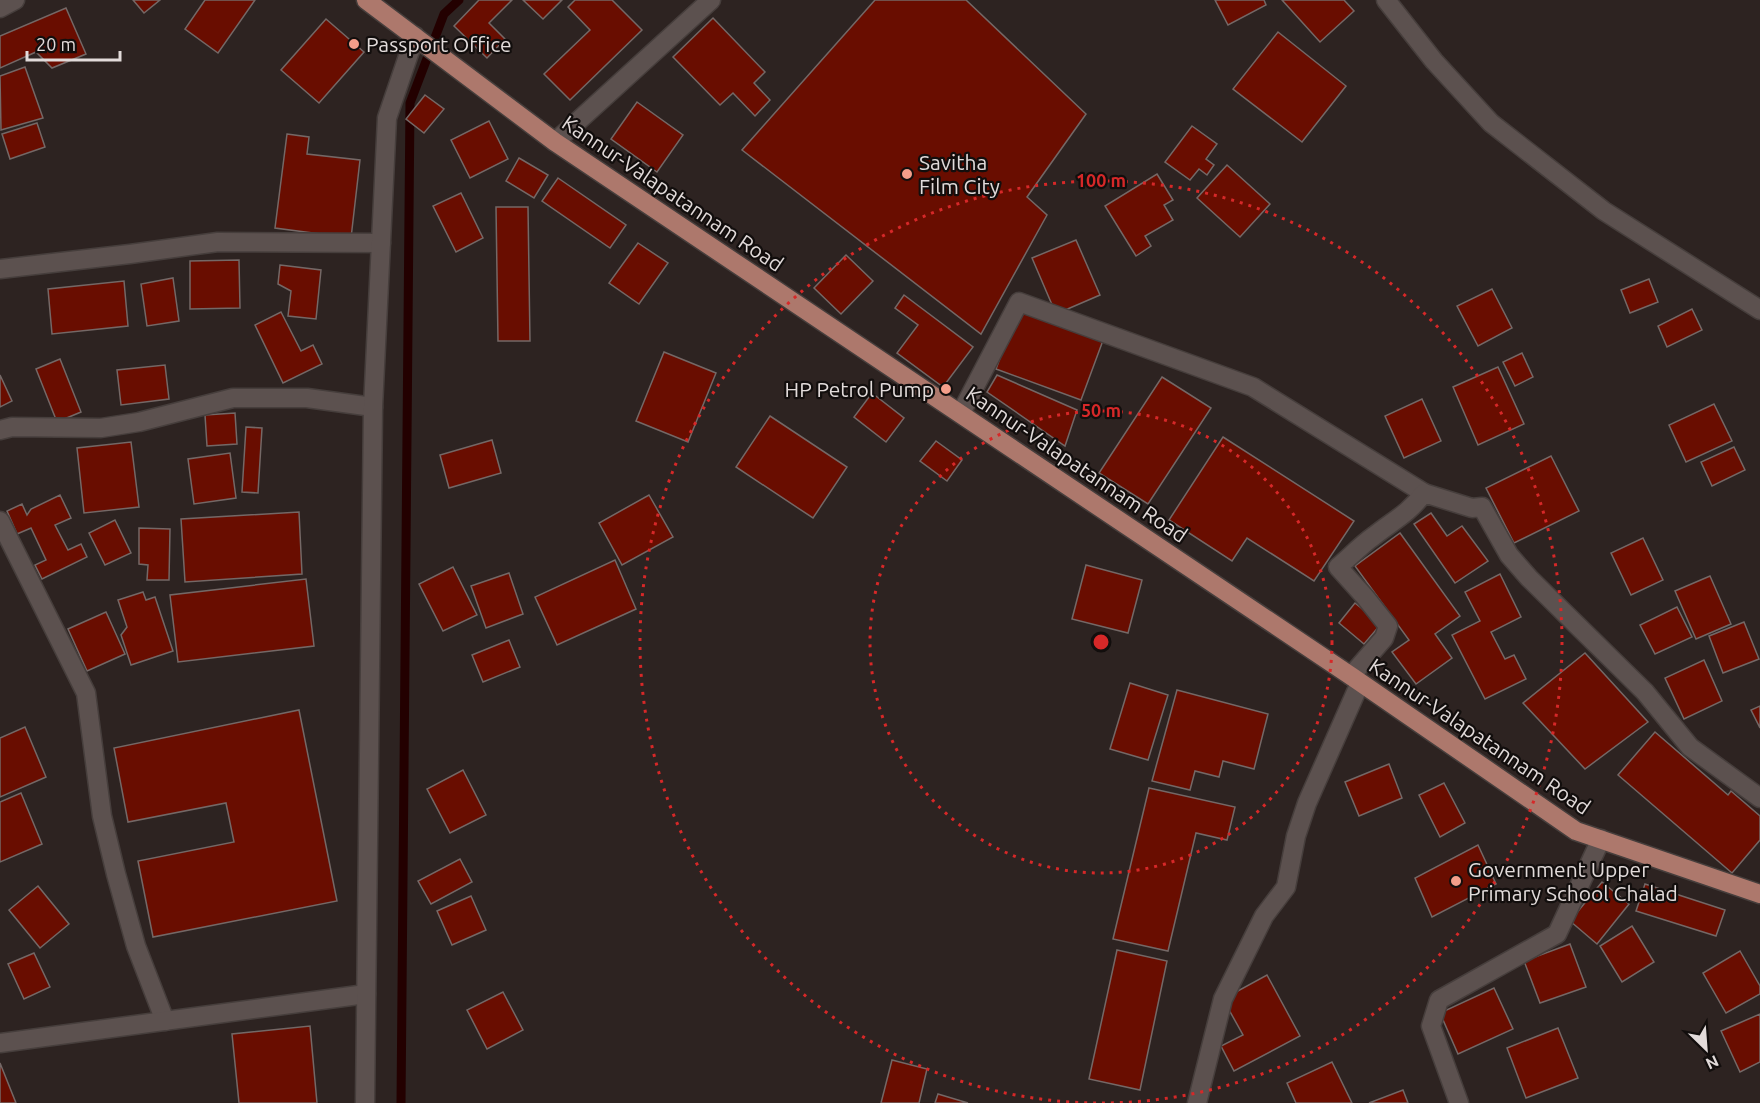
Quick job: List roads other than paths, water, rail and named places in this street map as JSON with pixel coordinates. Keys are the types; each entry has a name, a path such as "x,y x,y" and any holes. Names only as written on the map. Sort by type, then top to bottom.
{"main road":[{"name":"Kannur-Valapatannam Road","path":"366,0 555,142 961,413 1576,831 1760,894"}],"street":[{"path":"0,8 15,0"},
{"path":"555,142 711,0"},
{"path":"1386,0 1434,61 1491,123 1604,210 1760,310"},
{"path":"365,1103 373,407 387,118 415,36"},
{"path":"0,269 218,242 381,243"},
{"path":"961,413 1019,302 1253,387 1424,493 1472,508 1482,507 1509,555 1529,578 1645,692 1690,747 1760,798"},
{"path":"0,430 12,427 101,428 139,422 233,398 308,398 373,407"},
{"path":"1197,1103 1223,999 1264,916 1286,887 1296,836 1355,679 1384,638 1388,626 1338,567 1375,535 1407,513 1424,493"},
{"path":"0,520 86,693 102,816 113,863 136,946 165,1021"},
{"path":"1459,1103 1431,1026 1439,1000 1557,934 1601,840"},
{"path":"0,1043 366,994"}],"waterway":[{"path":"401,1103 410,103 444,14 459,0"}],"place":[{"name":"Passport Office","path":"354,44"},
{"name":"Savitha Film City","path":"907,174"},
{"name":"HP Petrol Pump","path":"946,389"},
{"name":"Government Upper Primary School Chalad","path":"1456,881"}]}
